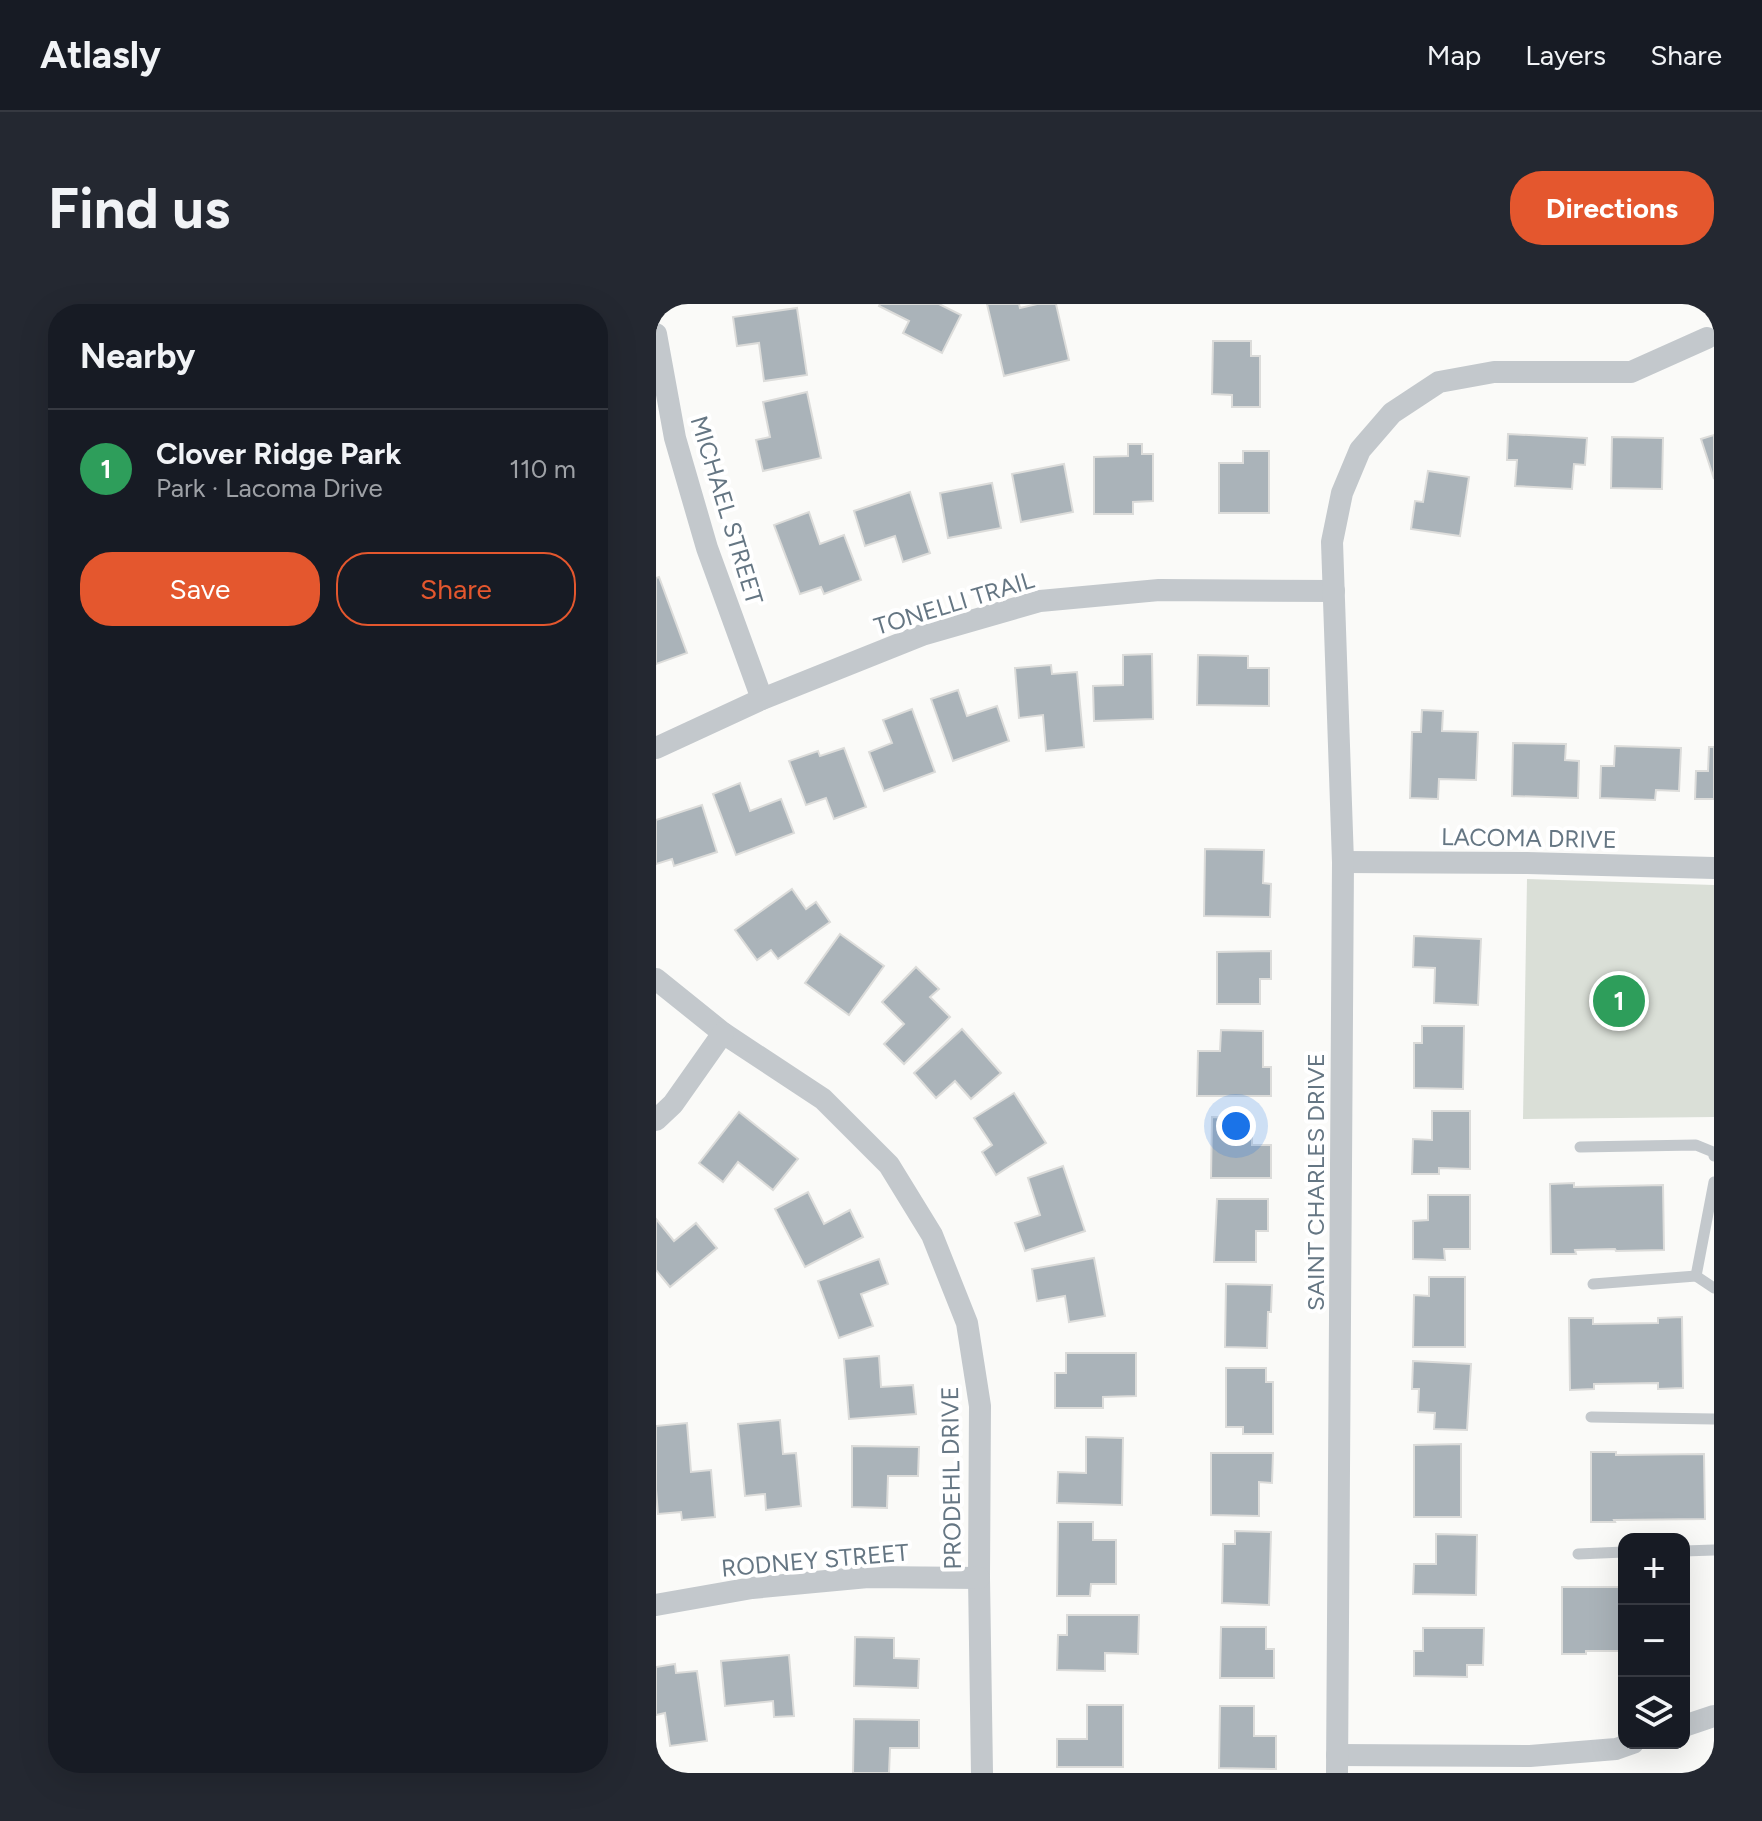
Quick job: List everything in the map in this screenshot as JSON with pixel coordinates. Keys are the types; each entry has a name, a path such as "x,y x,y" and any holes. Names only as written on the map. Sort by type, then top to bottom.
{"street":[{"name":"MICHAEL STREET","path":"656,334 675,438 707,548 762,699"},
{"name":"SAINT CHARLES DRIVE","path":"1337,1764 1343,862 1332,542 1342,493 1360,450 1392,413 1439,382 1494,372 1631,372 1707,338"},
{"name":"TONELLI TRAIL","path":"656,748 762,699 922,635 1040,601 1159,590 1334,591"},
{"name":"LACOMA DRIVE","path":"1343,862 1714,868"},
{"name":"PRODEHL DRIVE","path":"656,979 723,1033 823,1099 889,1165 932,1235 967,1323 980,1406 982,1773"},
{"path":"656,1120 673,1104 723,1033"},
{"name":"RODNEY STREET","path":"656,1605 752,1588 868,1577 979,1578"},
{"path":"1690,1724 1714,1716"},
{"path":"1337,1764 1530,1756 1618,1748"}],"lane":[{"path":"1580,1147 1696,1145 1713,1152 1714,1156"},
{"path":"1696,1276 1714,1182"},
{"path":"1593,1284 1696,1276 1714,1288"},
{"path":"1591,1417 1714,1419"},
{"path":"1690,1551 1714,1550"},
{"path":"1578,1554 1618,1552"}],"shaded area":[{"path":"1527,879 1714,885 1714,1117 1523,1119"}],"building":[{"path":"880,304 939,304 961,315 942,353 903,333 909,321"},
{"path":"987,304 1019,304 1020,308 1056,304 1069,360 1004,376"},
{"path":"797,308 807,375 764,381 759,343 737,346 733,317"},
{"path":"1213,341 1251,341 1251,356 1260,356 1260,407 1232,407 1232,395 1212,394"},
{"path":"807,392 821,458 763,471 756,440 770,437 763,402"},
{"path":"1508,434 1587,438 1585,465 1574,464 1572,489 1515,486 1517,460 1507,460"},
{"path":"1714,435 1714,479 1701,439"},
{"path":"1612,437 1663,438 1662,489 1611,488"},
{"path":"1128,444 1142,444 1142,454 1153,454 1153,501 1133,502 1133,514 1094,514 1094,457 1128,456"},
{"path":"1243,451 1269,451 1269,513 1219,513 1219,463 1243,463"},
{"path":"1064,464 1073,512 1021,522 1012,474"},
{"path":"1428,471 1469,477 1460,536 1411,529 1415,501 1423,502"},
{"path":"992,483 1001,528 948,538 940,493"},
{"path":"910,492 930,553 903,562 895,536 865,546 854,511"},
{"path":"809,512 820,544 844,535 861,580 824,594 821,587 800,594 774,525"},
{"path":"659,577 687,653 656,664 656,578"},
{"path":"1152,654 1153,719 1094,721 1093,686 1123,685 1123,655"},
{"path":"1198,655 1248,656 1248,668 1269,668 1269,706 1197,705"},
{"path":"1051,665 1052,674 1077,672 1084,747 1046,751 1043,715 1019,718 1015,668"},
{"path":"958,690 967,716 997,706 1009,741 953,761 931,699"},
{"path":"912,709 935,772 884,791 869,752 892,743 883,720"},
{"path":"1422,710 1443,711 1442,731 1478,732 1476,780 1439,779 1438,799 1410,798 1412,732 1421,732"},
{"path":"1513,743 1566,744 1565,760 1579,761 1578,798 1512,796"},
{"path":"1615,746 1681,748 1679,791 1656,790 1655,800 1600,798 1601,766 1614,766"},
{"path":"1709,747 1714,747 1714,799 1695,799 1696,771 1708,771"},
{"path":"844,748 866,807 834,819 826,798 806,805 789,761 818,751 820,756"},
{"path":"740,783 750,811 781,799 794,833 736,855 713,794"},
{"path":"702,805 717,852 674,866 672,859 656,864 656,820"},
{"path":"1205,849 1264,850 1263,883 1271,884 1270,917 1204,916"},
{"path":"792,889 806,909 816,902 830,922 778,959 771,950 757,960 735,930"},
{"path":"840,934 884,966 849,1015 805,983"},
{"path":"1414,936 1481,939 1478,1005 1434,1003 1435,968 1413,967"},
{"path":"1271,951 1271,979 1260,979 1260,1004 1217,1004 1217,952"},
{"path":"916,967 939,989 930,997 950,1017 904,1064 884,1044 904,1024 882,1002"},
{"path":"1422,1026 1464,1026 1463,1089 1414,1088 1414,1043 1422,1043"},
{"path":"962,1029 1001,1073 971,1099 955,1081 936,1098 914,1073"},
{"path":"1221,1030 1263,1031 1263,1067 1271,1067 1271,1096 1197,1096 1198,1051 1220,1051"},
{"path":"1014,1093 1046,1143 996,1175 982,1152 992,1145 974,1118"},
{"path":"1432,1111 1470,1111 1470,1169 1439,1168 1439,1174 1412,1174 1413,1139 1432,1140"},
{"path":"739,1112 798,1159 773,1190 738,1162 723,1182 699,1163"},
{"path":"1212,1117 1252,1118 1252,1145 1271,1145 1271,1178 1211,1178"},
{"path":"1063,1166 1085,1231 1025,1251 1015,1223 1040,1215 1028,1178"},
{"path":"1574,1183 1574,1187 1663,1185 1664,1250 1575,1250 1576,1254 1551,1254 1550,1184"},
{"path":"808,1192 824,1224 850,1210 863,1237 805,1267 775,1209"},
{"path":"1428,1195 1470,1195 1470,1249 1444,1249 1445,1260 1413,1259 1413,1221 1428,1220"},
{"path":"1217,1199 1268,1199 1268,1231 1256,1231 1256,1262 1214,1262"},
{"path":"656,1219 674,1241 696,1223 717,1248 670,1287 656,1270"},
{"path":"1094,1258 1105,1316 1069,1322 1065,1296 1037,1301 1032,1269"},
{"path":"879,1259 888,1284 861,1294 873,1326 839,1338 818,1281"},
{"path":"1429,1277 1465,1277 1465,1347 1413,1347 1414,1295 1429,1296"},
{"path":"1226,1284 1272,1285 1267,1348 1225,1347"},
{"path":"1682,1317 1683,1388 1658,1389 1658,1383 1594,1384 1594,1389 1570,1390 1569,1318 1593,1318 1593,1324 1658,1323 1658,1318"},
{"path":"1066,1353 1136,1353 1136,1396 1103,1397 1103,1408 1055,1408 1055,1373 1066,1373"},
{"path":"879,1356 881,1387 913,1385 916,1414 849,1419 844,1359"},
{"path":"1413,1361 1471,1364 1467,1430 1434,1429 1435,1413 1418,1412 1419,1389 1412,1389"},
{"path":"1226,1368 1266,1368 1266,1382 1273,1382 1273,1434 1243,1434 1243,1427 1226,1427"},
{"path":"780,1420 783,1454 796,1453 801,1506 766,1510 765,1494 745,1496 738,1424"},
{"path":"687,1423 691,1472 711,1470 715,1517 682,1520 681,1512 658,1514 656,1426"},
{"path":"1086,1437 1123,1438 1122,1505 1057,1503 1058,1472 1086,1473"},
{"path":"1461,1444 1461,1517 1414,1517 1414,1445"},
{"path":"852,1446 919,1447 918,1476 888,1476 887,1508 852,1507"},
{"path":"1591,1452 1616,1452 1616,1455 1704,1454 1705,1519 1591,1522"},
{"path":"1211,1453 1273,1453 1272,1483 1259,1482 1259,1516 1211,1515"},
{"path":"1058,1522 1093,1522 1093,1540 1116,1540 1116,1584 1091,1584 1090,1596 1057,1596"},
{"path":"1235,1531 1271,1532 1269,1605 1222,1603 1223,1544 1235,1544"},
{"path":"1436,1534 1477,1535 1476,1595 1413,1594 1414,1564 1436,1564"},
{"path":"1562,1587 1618,1587 1618,1651 1562,1654"},
{"path":"1067,1615 1139,1615 1138,1654 1105,1653 1105,1671 1057,1670 1058,1635 1067,1635"},
{"path":"1221,1627 1266,1627 1266,1649 1274,1649 1274,1678 1220,1678"},
{"path":"1423,1628 1484,1628 1483,1665 1467,1665 1467,1677 1414,1676 1414,1651 1423,1651"},
{"path":"855,1637 894,1638 894,1658 919,1659 918,1688 854,1686"},
{"path":"789,1655 794,1716 774,1717 773,1701 725,1706 721,1661"},
{"path":"675,1664 676,1673 697,1671 707,1741 670,1746 665,1713 656,1715 656,1667"},
{"path":"1087,1705 1123,1705 1123,1767 1057,1767 1057,1739 1087,1739"},
{"path":"1220,1706 1254,1706 1254,1736 1276,1736 1276,1769 1219,1768"},
{"path":"854,1719 919,1720 919,1748 890,1748 889,1773 853,1773"}],"place":[{"name":"Clover Ridge Park","path":"1619,1001"}]}
